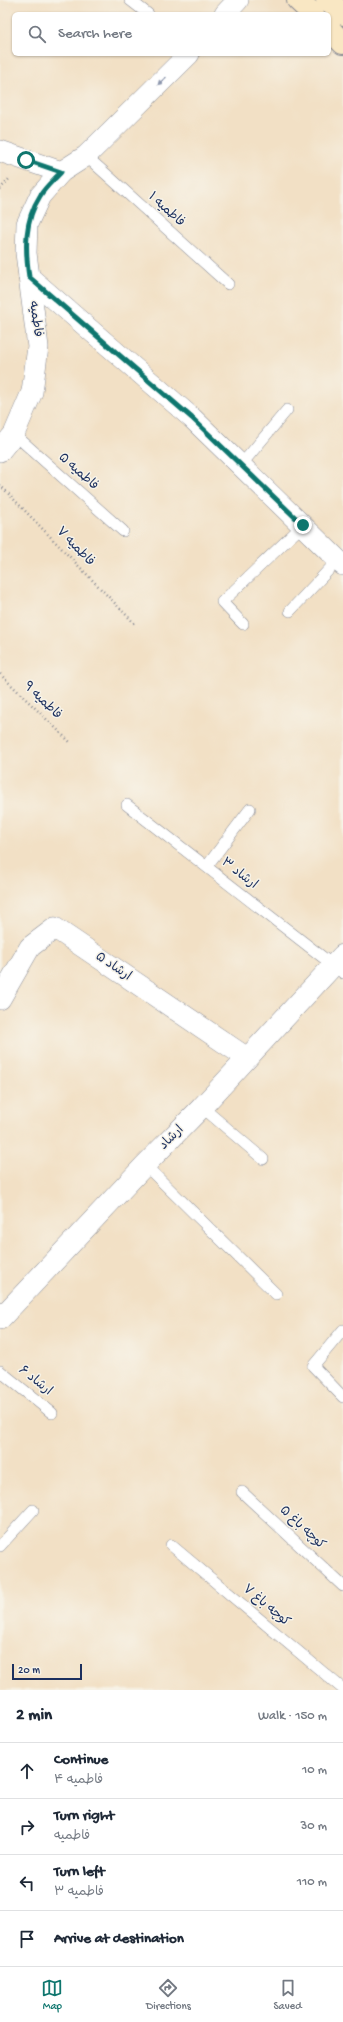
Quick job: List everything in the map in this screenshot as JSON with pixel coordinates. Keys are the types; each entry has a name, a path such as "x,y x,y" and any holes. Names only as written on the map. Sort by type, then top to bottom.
{"main road":[{"path":"298,0 311,12"},
{"path":"327,0 343,14"},
{"path":"331,31 343,42"}],"street":[{"path":"227,12 238,0"},
{"name":"فاطمیه","path":"0,451 14,434 32,392 38,347 26,253 27,224 40,196 61,172 86,156 188,56"},
{"path":"0,151 61,172"},
{"path":"29,277 192,418 341,562"},
{"name":"ارشاد ۵","path":"0,999 30,947 55,928 247,1058"},
{"name":"ارشاد","path":"0,1319 247,1058 340,964"}],"lane":[{"path":"130,0 145,12"},
{"name":"فاطمیه ۱","path":"86,156 228,284"},
{"path":"241,465 287,410"},
{"name":"فاطمیه ۵","path":"14,434 123,531"},
{"path":"243,624 222,602 303,525"},
{"path":"290,611 341,562"},
{"name":"ارشاد ۳","path":"127,805 340,964"},
{"path":"207,866 250,809"},
{"path":"202,1107 263,1159"},
{"path":"145,1165 276,1294"},
{"path":"343,1330 313,1366 343,1397"},
{"name":"ارشاد ۶","path":"0,1371 52,1413"},
{"name":"کوچه باغ ۵","path":"242,1492 343,1586"},
{"path":"0,1546 33,1510"},
{"name":"کوچه باغ ۷","path":"171,1545 343,1689"}],"path":[{"name":"فاطمیه ۷","path":"0,485 135,624"},
{"name":"فاطمیه ۹","path":"0,674 71,743"}],"route":[{"path":"26,160 61,172 40,196 27,224 26,253 29,277 192,418 303,525"}]}
